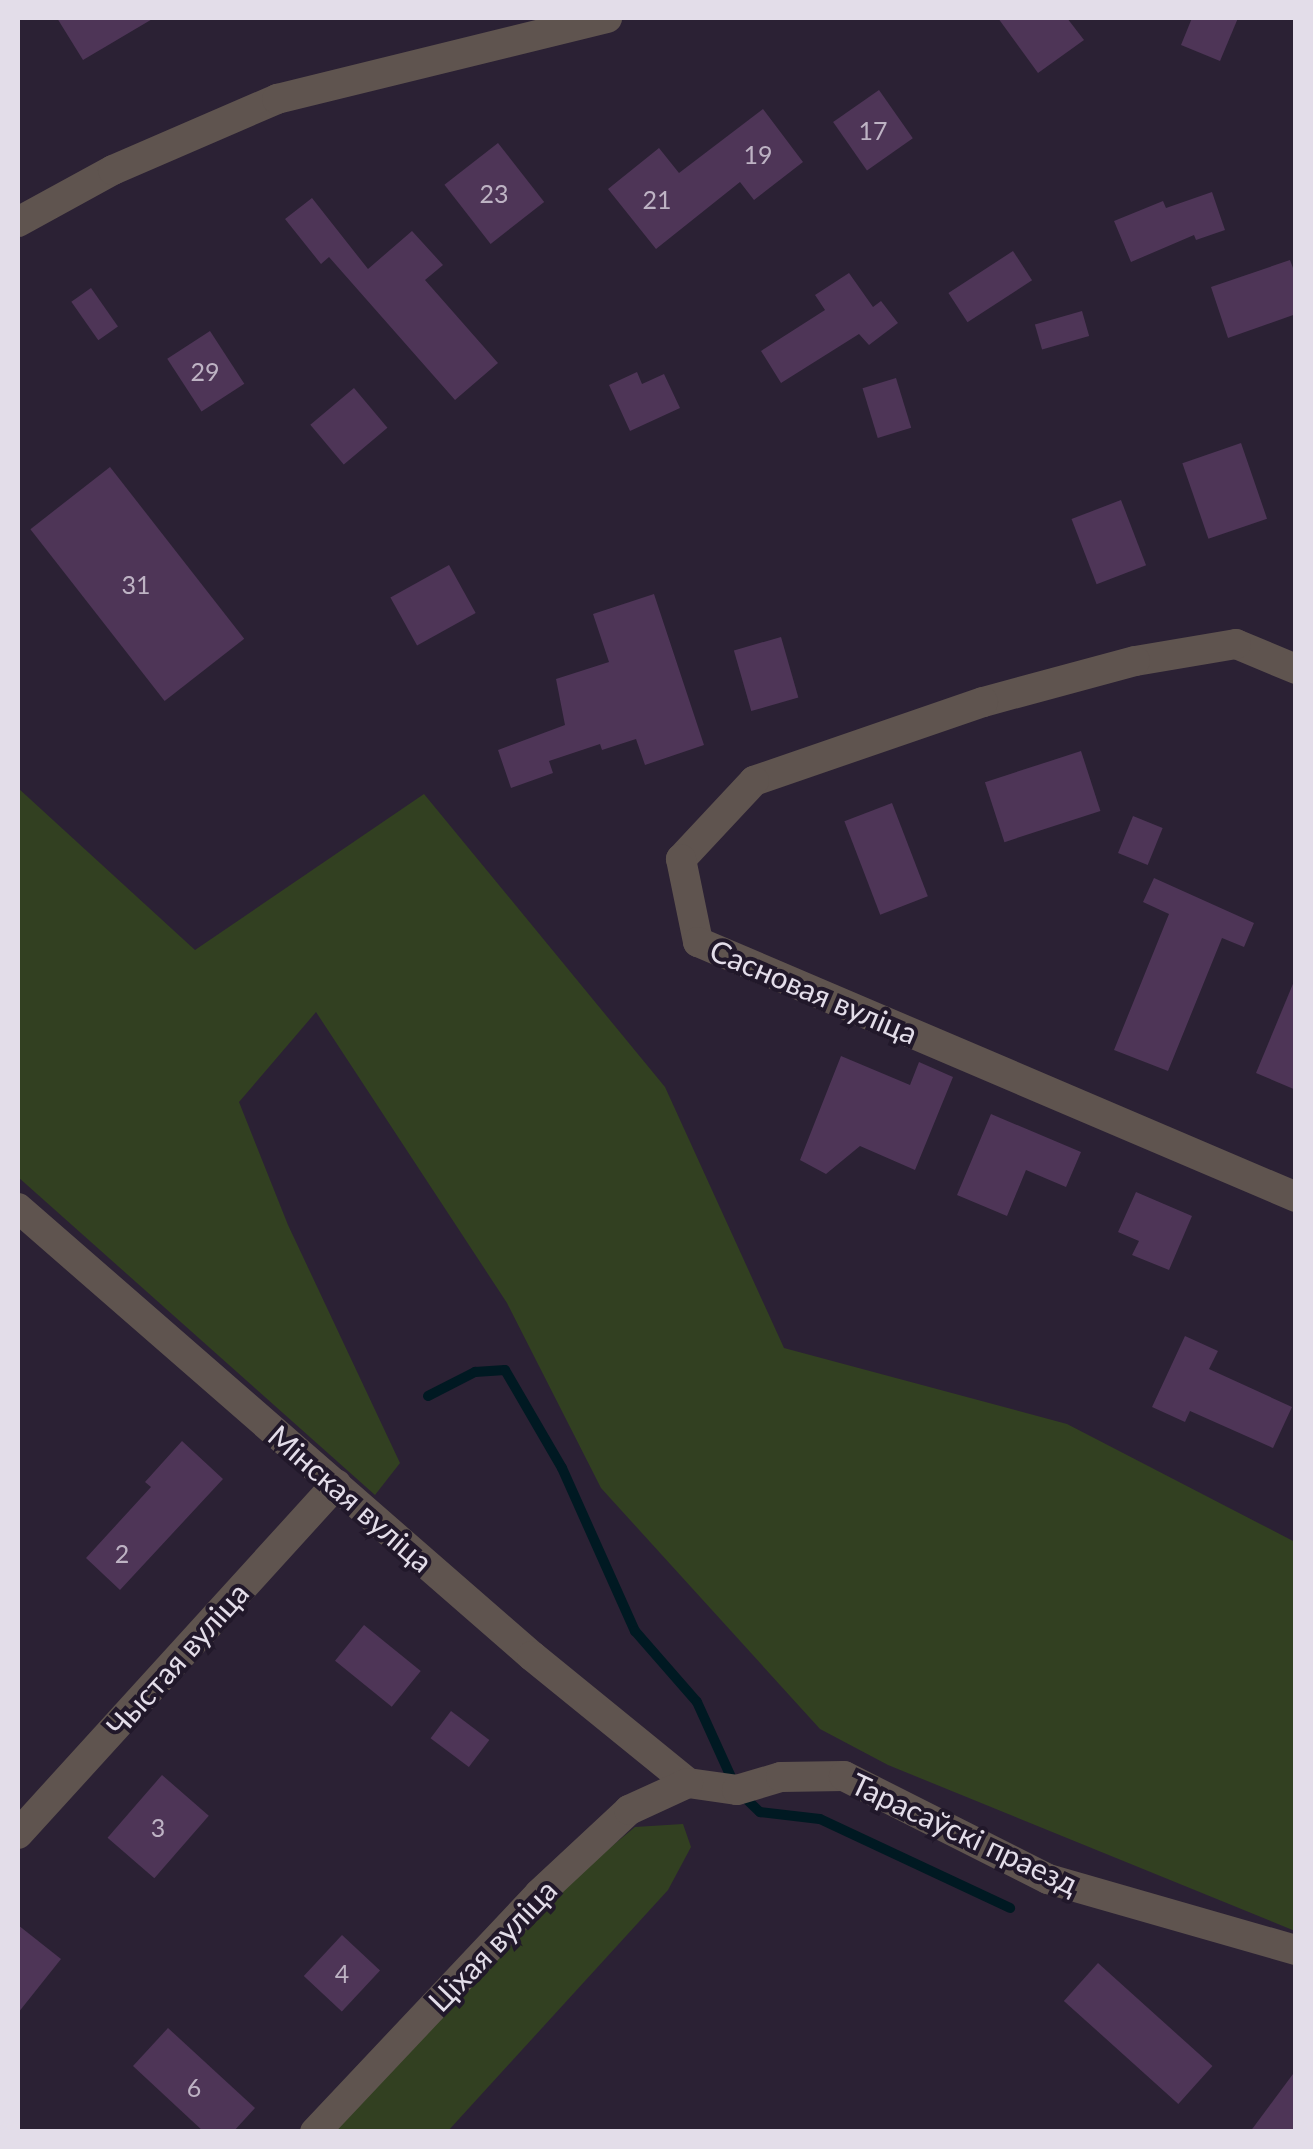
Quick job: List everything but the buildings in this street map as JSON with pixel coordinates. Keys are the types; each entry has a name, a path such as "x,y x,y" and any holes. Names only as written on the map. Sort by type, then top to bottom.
{"street":[{"path":"18,222 113,170 277,99 607,18"},
{"name":"Сасновая вуліца","path":"1296,669 1236,644 1135,661 983,702 754,781 680,859 698,942 1296,1197"},
{"name":"Мінская вуліца","path":"18,1208 532,1656 688,1783"},
{"name":"Чыстая вуліца","path":"18,1834 336,1484"},
{"name":"Тарасаўскі праезд","path":"688,1783 737,1790 781,1777 844,1776 1048,1879 1296,1950"},
{"name":"Ціхая вуліца","path":"316,2132 539,1894 590,1846 629,1810 688,1783"}],"green space":[{"path":"18,788 195,950 424,794 665,1087 784,1348 1067,1424 1295,1542 1295,1931 888,1765 820,1729 601,1488 507,1303 316,1012 239,1102 288,1225 400,1463 375,1495 18,1177"},
{"path":"683,1824 691,1847 668,1890 448,2131 332,2132 555,1893 635,1827"}],"waterway":[{"path":"428,1396 475,1372 505,1370 562,1468 635,1631 697,1702 737,1790 760,1812 820,1819 1010,1908"}]}
